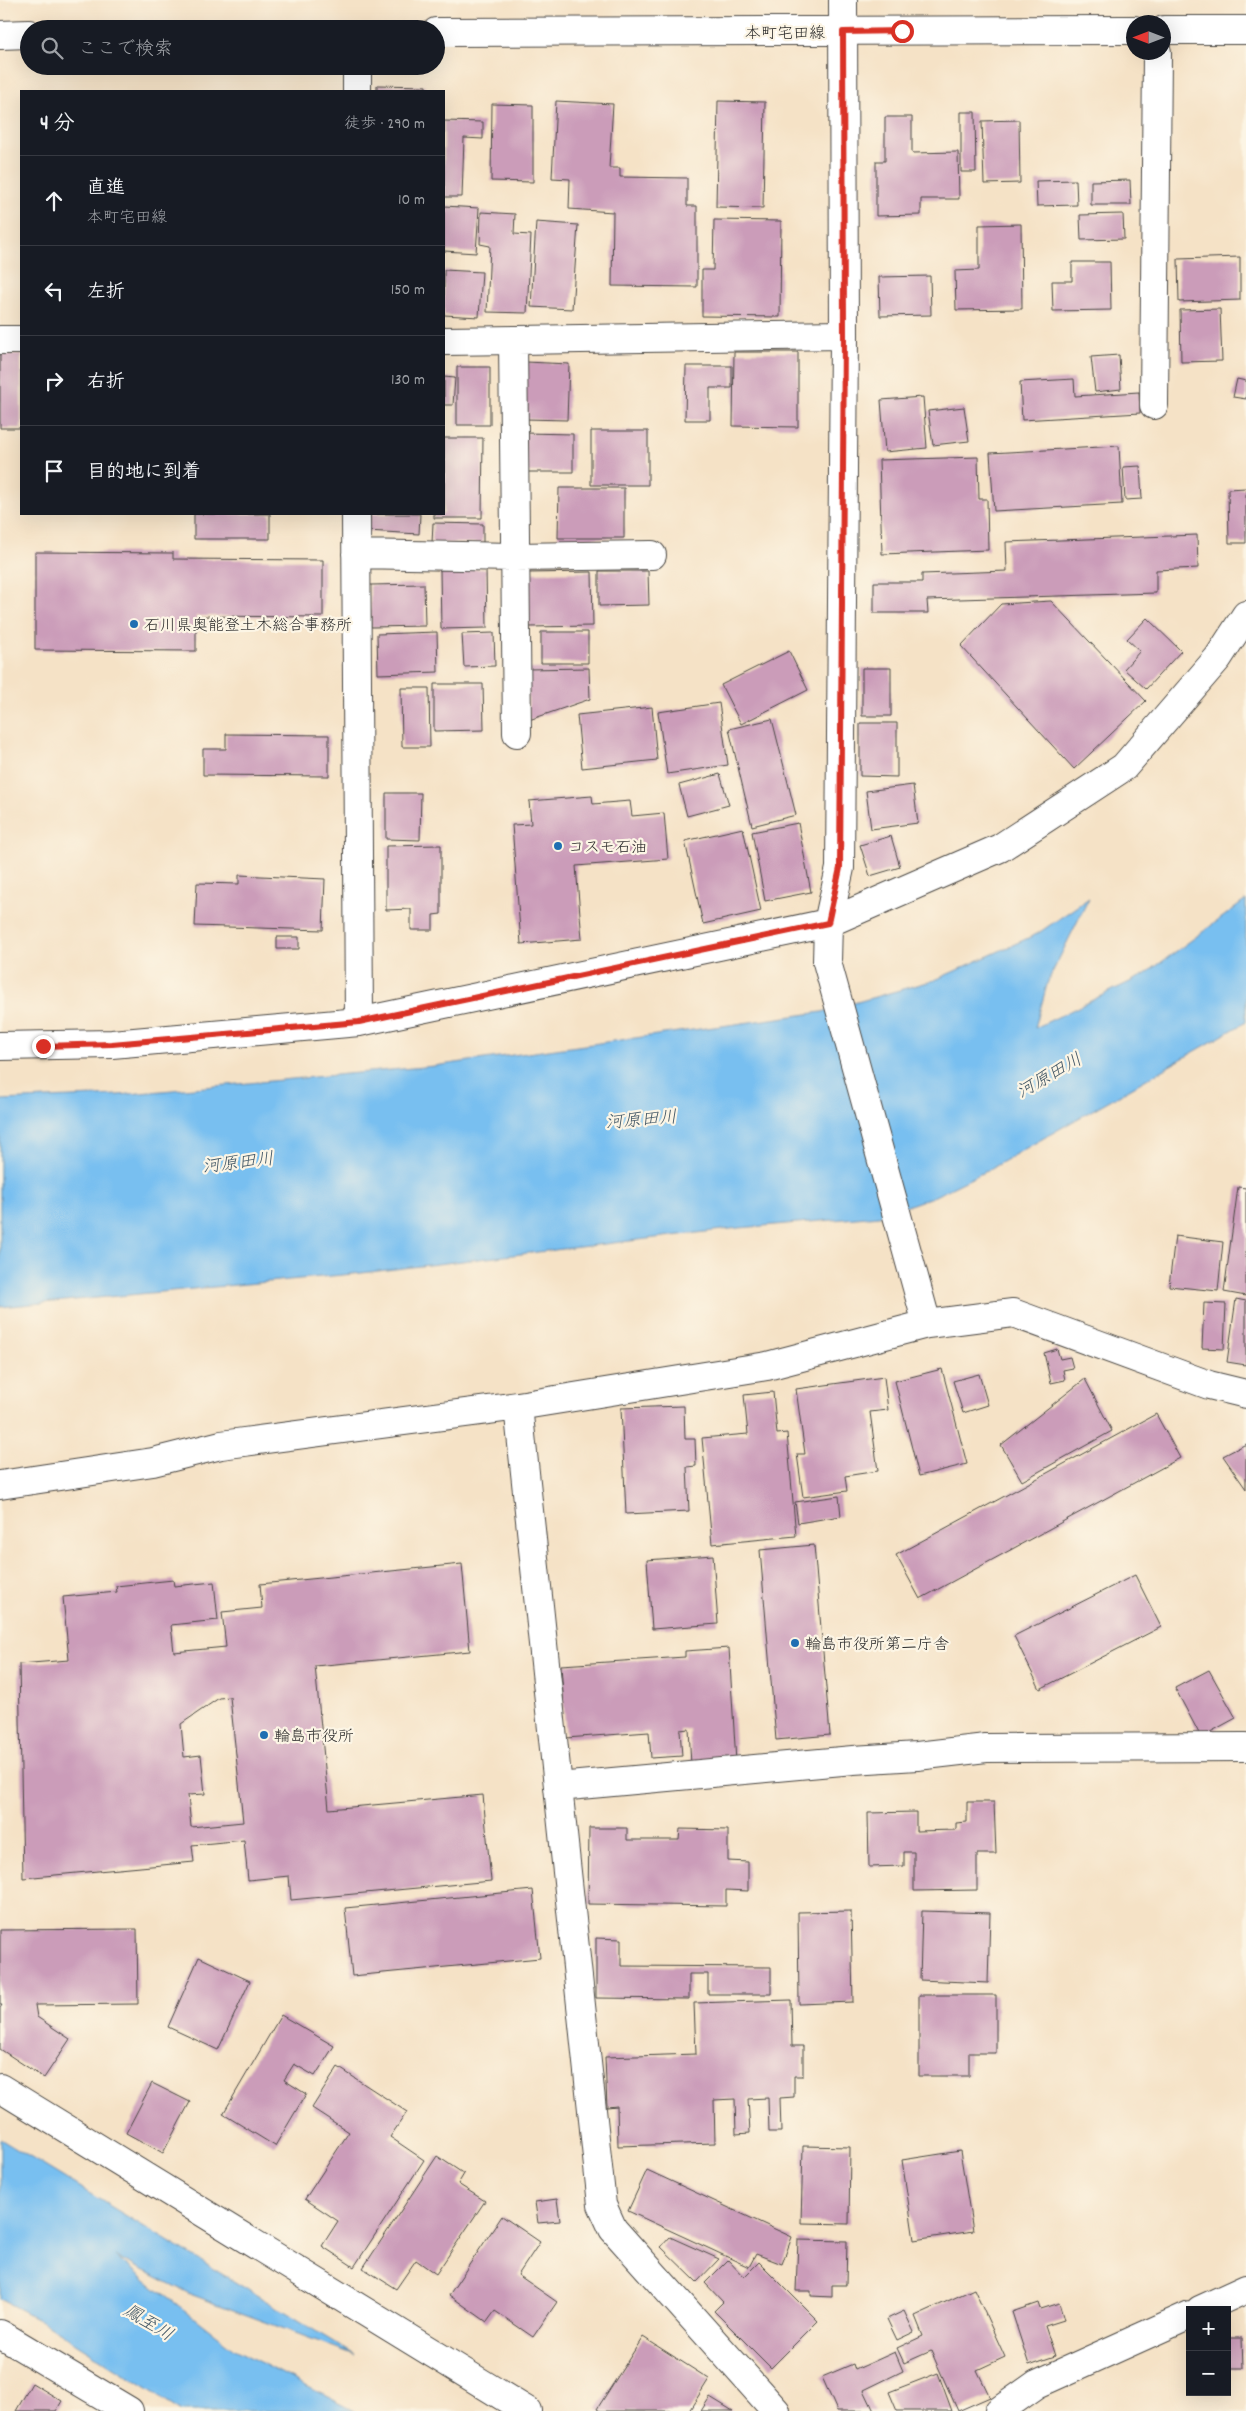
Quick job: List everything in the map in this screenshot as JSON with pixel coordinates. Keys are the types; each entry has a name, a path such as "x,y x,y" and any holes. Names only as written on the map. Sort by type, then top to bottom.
{"street":[{"path":"843,0 844,335 840,868 828,923 827,962 917,1281 927,1324"},
{"name":"本町宅田線","path":"445,32 1126,30"},
{"path":"1171,30 1246,30"},
{"path":"0,35 20,34"},
{"path":"1154,406 1157,60"},
{"path":"357,75 357,90"},
{"path":"445,341 844,335"},
{"path":"0,340 20,340"},
{"path":"513,340 517,732"},
{"path":"356,515 359,1022"},
{"path":"356,554 514,557 652,555"},
{"path":"0,1046 112,1044 359,1022 828,923 1000,848 1124,766 1218,658 1246,615"},
{"path":"0,1485 153,1462 221,1445 518,1406 767,1366 927,1324 1013,1313 1209,1385 1246,1394"},
{"path":"518,1406 602,2205 613,2229 776,2411"},
{"path":"558,1787 853,1760 917,1756 986,1748 1246,1747"},
{"path":"0,2088 527,2411"},
{"path":"1209,2306 1246,2289"},
{"path":"999,2411 1037,2384 1186,2316"},
{"path":"0,2334 129,2411"}],"water":[{"name":"河原田川","path":"1089,898 1048,981 1035,1028 1144,975 1246,900 1246,1022 988,1170 935,1196 879,1216 739,1228 353,1274 0,1307 0,1100 118,1095 434,1066 822,1012 935,980 1037,934"},
{"name":"鳳至川","path":"0,2139 355,2355 190,2294 115,2256 234,2349 355,2411 182,2411 38,2319 0,2299"}],"building":[{"path":"377,85 426,86 426,90 377,90"},
{"path":"556,101 613,104 609,168 620,168 620,177 687,178 687,206 697,206 697,287 612,286 613,212 569,209 570,179 552,178"},
{"path":"718,101 765,102 763,208 716,207"},
{"path":"492,104 533,105 533,182 491,181"},
{"path":"961,112 975,112 976,172 961,172"},
{"path":"885,117 912,117 912,153 958,152 959,199 921,199 921,215 876,216 876,161 885,161"},
{"path":"1019,120 1020,183 984,184 982,121"},
{"path":"445,121 483,122 483,139 464,138 462,197 445,197"},
{"path":"1076,180 1077,205 1037,206 1036,181"},
{"path":"1130,180 1131,205 1091,205 1091,181"},
{"path":"445,206 479,208 476,253 445,251"},
{"path":"481,212 515,214 514,234 531,235 527,313 487,312 490,246 480,244"},
{"path":"1123,214 1124,239 1081,240 1080,215"},
{"path":"714,220 781,221 780,317 702,316 702,270 713,270"},
{"path":"536,222 578,225 572,309 531,307"},
{"path":"1021,224 1022,309 956,310 955,271 979,270 979,225"},
{"path":"1240,257 1240,300 1179,302 1178,259"},
{"path":"1072,262 1110,262 1111,310 1053,311 1052,281 1072,281"},
{"path":"445,270 482,272 479,317 445,315"},
{"path":"930,276 931,315 880,316 879,277"},
{"path":"1220,309 1222,361 1181,362 1180,310"},
{"path":"734,352 798,352 798,427 733,426"},
{"path":"0,354 20,354 20,428 0,428"},
{"path":"1119,355 1121,389 1095,392 1091,357"},
{"path":"526,362 569,364 567,420 525,419"},
{"path":"686,366 732,366 732,388 710,388 710,420 685,420"},
{"path":"457,367 490,367 490,425 457,425"},
{"path":"445,377 455,378 453,405 445,405"},
{"path":"1074,379 1075,396 1139,392 1140,413 1022,420 1020,382"},
{"path":"1237,379 1246,381 1246,399 1233,397"},
{"path":"923,397 927,448 885,452 881,400"},
{"path":"964,407 969,441 933,445 928,411"},
{"path":"591,431 648,431 648,485 591,485"},
{"path":"524,433 573,434 573,472 523,472"},
{"path":"445,438 483,438 482,518 434,518 434,515 445,515"},
{"path":"1119,446 1122,504 994,511 990,453"},
{"path":"978,457 979,499 987,499 988,550 882,554 879,460"},
{"path":"1140,466 1142,499 1125,500 1123,467"},
{"path":"559,488 624,488 624,538 558,538"},
{"path":"1246,488 1246,543 1229,543 1228,489"},
{"path":"194,515 270,515 270,539 194,539"},
{"path":"368,515 420,515 419,534 367,531"},
{"path":"433,523 483,524 483,543 432,543"},
{"path":"1197,535 1198,568 1156,570 1156,593 927,600 928,613 874,613 874,582 922,582 922,574 1007,571 1006,542"},
{"path":"35,552 173,553 173,559 323,560 323,617 196,616 196,651 35,650"},
{"path":"486,569 487,628 441,629 440,570"},
{"path":"599,571 648,571 649,605 599,606"},
{"path":"592,572 593,626 529,627 528,573"},
{"path":"424,584 425,626 371,627 370,585"},
{"path":"1051,601 1146,701 1074,769 961,646 1001,604"},
{"path":"1147,618 1181,651 1146,689 1124,669 1140,651 1127,639"},
{"path":"437,632 438,672 378,674 377,634"},
{"path":"541,632 588,632 588,663 541,663"},
{"path":"494,633 495,666 464,667 462,634"},
{"path":"789,651 808,690 741,724 721,685"},
{"path":"589,668 590,699 529,720 527,669"},
{"path":"862,668 891,668 891,716 862,716"},
{"path":"434,684 483,684 484,730 434,731"},
{"path":"401,688 429,688 430,747 402,747"},
{"path":"719,703 728,765 667,774 658,712"},
{"path":"652,707 657,760 582,768 577,715"},
{"path":"772,719 796,815 752,826 729,729"},
{"path":"860,723 897,723 897,777 860,776"},
{"path":"226,734 329,735 329,776 203,775 203,749 226,749"},
{"path":"720,774 729,805 687,816 679,785"},
{"path":"913,785 918,823 871,829 866,791"},
{"path":"386,793 421,793 420,840 386,839"},
{"path":"592,796 593,804 630,801 632,816 664,813 668,859 576,866 582,939 521,944 512,825 531,824 529,801"},
{"path":"798,823 811,892 765,901 752,832"},
{"path":"743,828 761,911 703,924 685,841"},
{"path":"891,836 900,867 870,876 860,845"},
{"path":"441,845 441,914 433,915 433,930 411,930 411,909 386,910 386,846"},
{"path":"239,875 325,879 323,930 195,926 197,883 239,884"},
{"path":"277,937 299,937 299,949 277,949"},
{"path":"1238,1187 1246,1188 1246,1296 1224,1292"},
{"path":"1175,1236 1223,1242 1218,1291 1169,1286"},
{"path":"1236,1299 1246,1301 1246,1365 1227,1362"},
{"path":"1204,1303 1226,1304 1224,1349 1202,1348"},
{"path":"1057,1349 1060,1359 1070,1357 1073,1368 1063,1370 1065,1380 1051,1383 1044,1353"},
{"path":"942,1369 967,1464 919,1476 895,1381"},
{"path":"979,1374 988,1405 963,1413 953,1381"},
{"path":"884,1377 888,1410 870,1412 878,1471 845,1476 847,1491 803,1497 797,1454 805,1454 796,1389"},
{"path":"1085,1379 1112,1431 1022,1481 1001,1445"},
{"path":"773,1392 777,1434 787,1433 796,1536 712,1544 702,1438 748,1434 744,1395"},
{"path":"684,1406 685,1439 695,1439 696,1466 687,1467 689,1511 626,1514 621,1408"},
{"path":"1156,1414 1180,1458 920,1599 896,1555"},
{"path":"1246,1444 1246,1489 1223,1456"},
{"path":"839,1496 841,1516 798,1523 795,1502"},
{"name":"輪島市役所第二庁舎","path":"814,1545 830,1735 776,1740 760,1550"},
{"path":"713,1555 718,1624 652,1629 647,1560"},
{"path":"462,1564 470,1651 315,1666 329,1809 483,1795 491,1881 291,1900 289,1876 248,1880 244,1840 192,1845 194,1862 23,1878 19,1664 69,1660 63,1597 117,1592 116,1586 173,1580 174,1586 214,1582 218,1620 171,1625 174,1652 226,1647 222,1612 262,1608 260,1584","holes":["230,1697 243,1822 191,1827 188,1795 205,1794 201,1755 184,1757 181,1724 219,1698"]},
{"path":"1135,1575 1161,1627 1040,1689 1014,1636"},
{"path":"729,1648 736,1762 691,1765 689,1729 680,1730 682,1756 651,1758 649,1732 566,1738 561,1665 685,1657 685,1651"},
{"path":"1209,1670 1236,1718 1201,1737 1175,1688"},
{"path":"967,1802 994,1802 996,1854 977,1854 977,1890 914,1891 914,1852 904,1852 904,1866 869,1867 868,1813 916,1812 916,1831 956,1830 956,1823 967,1822"},
{"path":"589,1828 627,1828 627,1840 679,1840 680,1829 728,1830 728,1861 748,1862 748,1891 726,1890 726,1906 588,1904"},
{"path":"533,1890 540,1958 352,1976 345,1908"},
{"path":"851,1911 853,2002 799,2004 798,1912"},
{"path":"922,1911 990,1913 988,1983 920,1980"},
{"path":"137,1929 138,2004 35,2005 37,2017 70,2039 44,2078 0,2049 0,2008 2,2005 0,2005 0,1930"},
{"path":"596,1938 621,1939 621,1966 771,1967 771,1994 708,1994 708,1974 689,1974 689,1999 596,1998"},
{"path":"199,1957 250,1981 218,2050 168,2027"},
{"path":"919,1995 996,1995 996,2053 969,2053 969,2076 919,2076"},
{"path":"791,2000 792,2046 803,2046 803,2076 794,2076 794,2097 780,2098 781,2132 769,2132 768,2098 748,2099 750,2133 736,2134 735,2099 714,2100 715,2143 618,2146 617,2106 607,2107 605,2057 696,2054 694,2003"},
{"path":"281,2015 334,2046 315,2076 294,2064 284,2080 306,2094 275,2146 223,2114"},
{"path":"338,2067 407,2112 390,2137 424,2160 354,2267 322,2246 338,2221 305,2199 349,2132 312,2108"},
{"path":"152,2083 190,2102 163,2153 126,2133"},
{"path":"803,2146 850,2147 849,2224 801,2223"},
{"path":"960,2151 973,2231 914,2240 902,2160"},
{"path":"437,2156 464,2174 458,2184 485,2201 436,2274 416,2260 396,2289 363,2268"},
{"path":"647,2170 792,2237 782,2264 756,2254 749,2267 628,2211"},
{"path":"557,2199 560,2221 538,2223 535,2202"},
{"path":"502,2216 540,2242 518,2275 557,2302 533,2337 495,2311 487,2322 449,2295"},
{"path":"670,2237 719,2259 697,2282 661,2247"},
{"path":"798,2240 847,2241 846,2285 832,2285 832,2297 811,2296 811,2291 796,2291"},
{"path":"728,2260 744,2277 759,2262 818,2321 771,2368 714,2311 723,2302 705,2283"},
{"path":"974,2289 1005,2357 977,2370 990,2397 958,2411 931,2351 904,2363 897,2348 923,2336 915,2316"},
{"path":"1038,2303 1040,2309 1059,2303 1064,2320 1045,2326 1055,2356 1029,2365 1012,2312"},
{"path":"904,2311 914,2332 897,2340 887,2319"},
{"path":"643,2337 709,2379 689,2411 600,2411 597,2409"},
{"path":"1231,2338 1242,2338 1243,2368 1231,2368"},
{"path":"895,2352 903,2371 864,2390 874,2411 837,2411 822,2377 853,2364 855,2370"},
{"path":"938,2373 952,2411 897,2411 889,2392"},
{"path":"32,2383 62,2401 56,2411 16,2411"},
{"path":"710,2397 733,2411 701,2411"}],"place":[{"name":"石川県奥能登土木総合事務所","path":"134,624"},
{"name":"コスモ石油","path":"558,846"},
{"name":"輪島市役所第二庁舎","path":"795,1643"},
{"name":"輪島市役所","path":"264,1735"}],"route":[{"path":"43,1046 112,1044 359,1022 828,923 840,868 844,335 843,32 902,31"}]}
